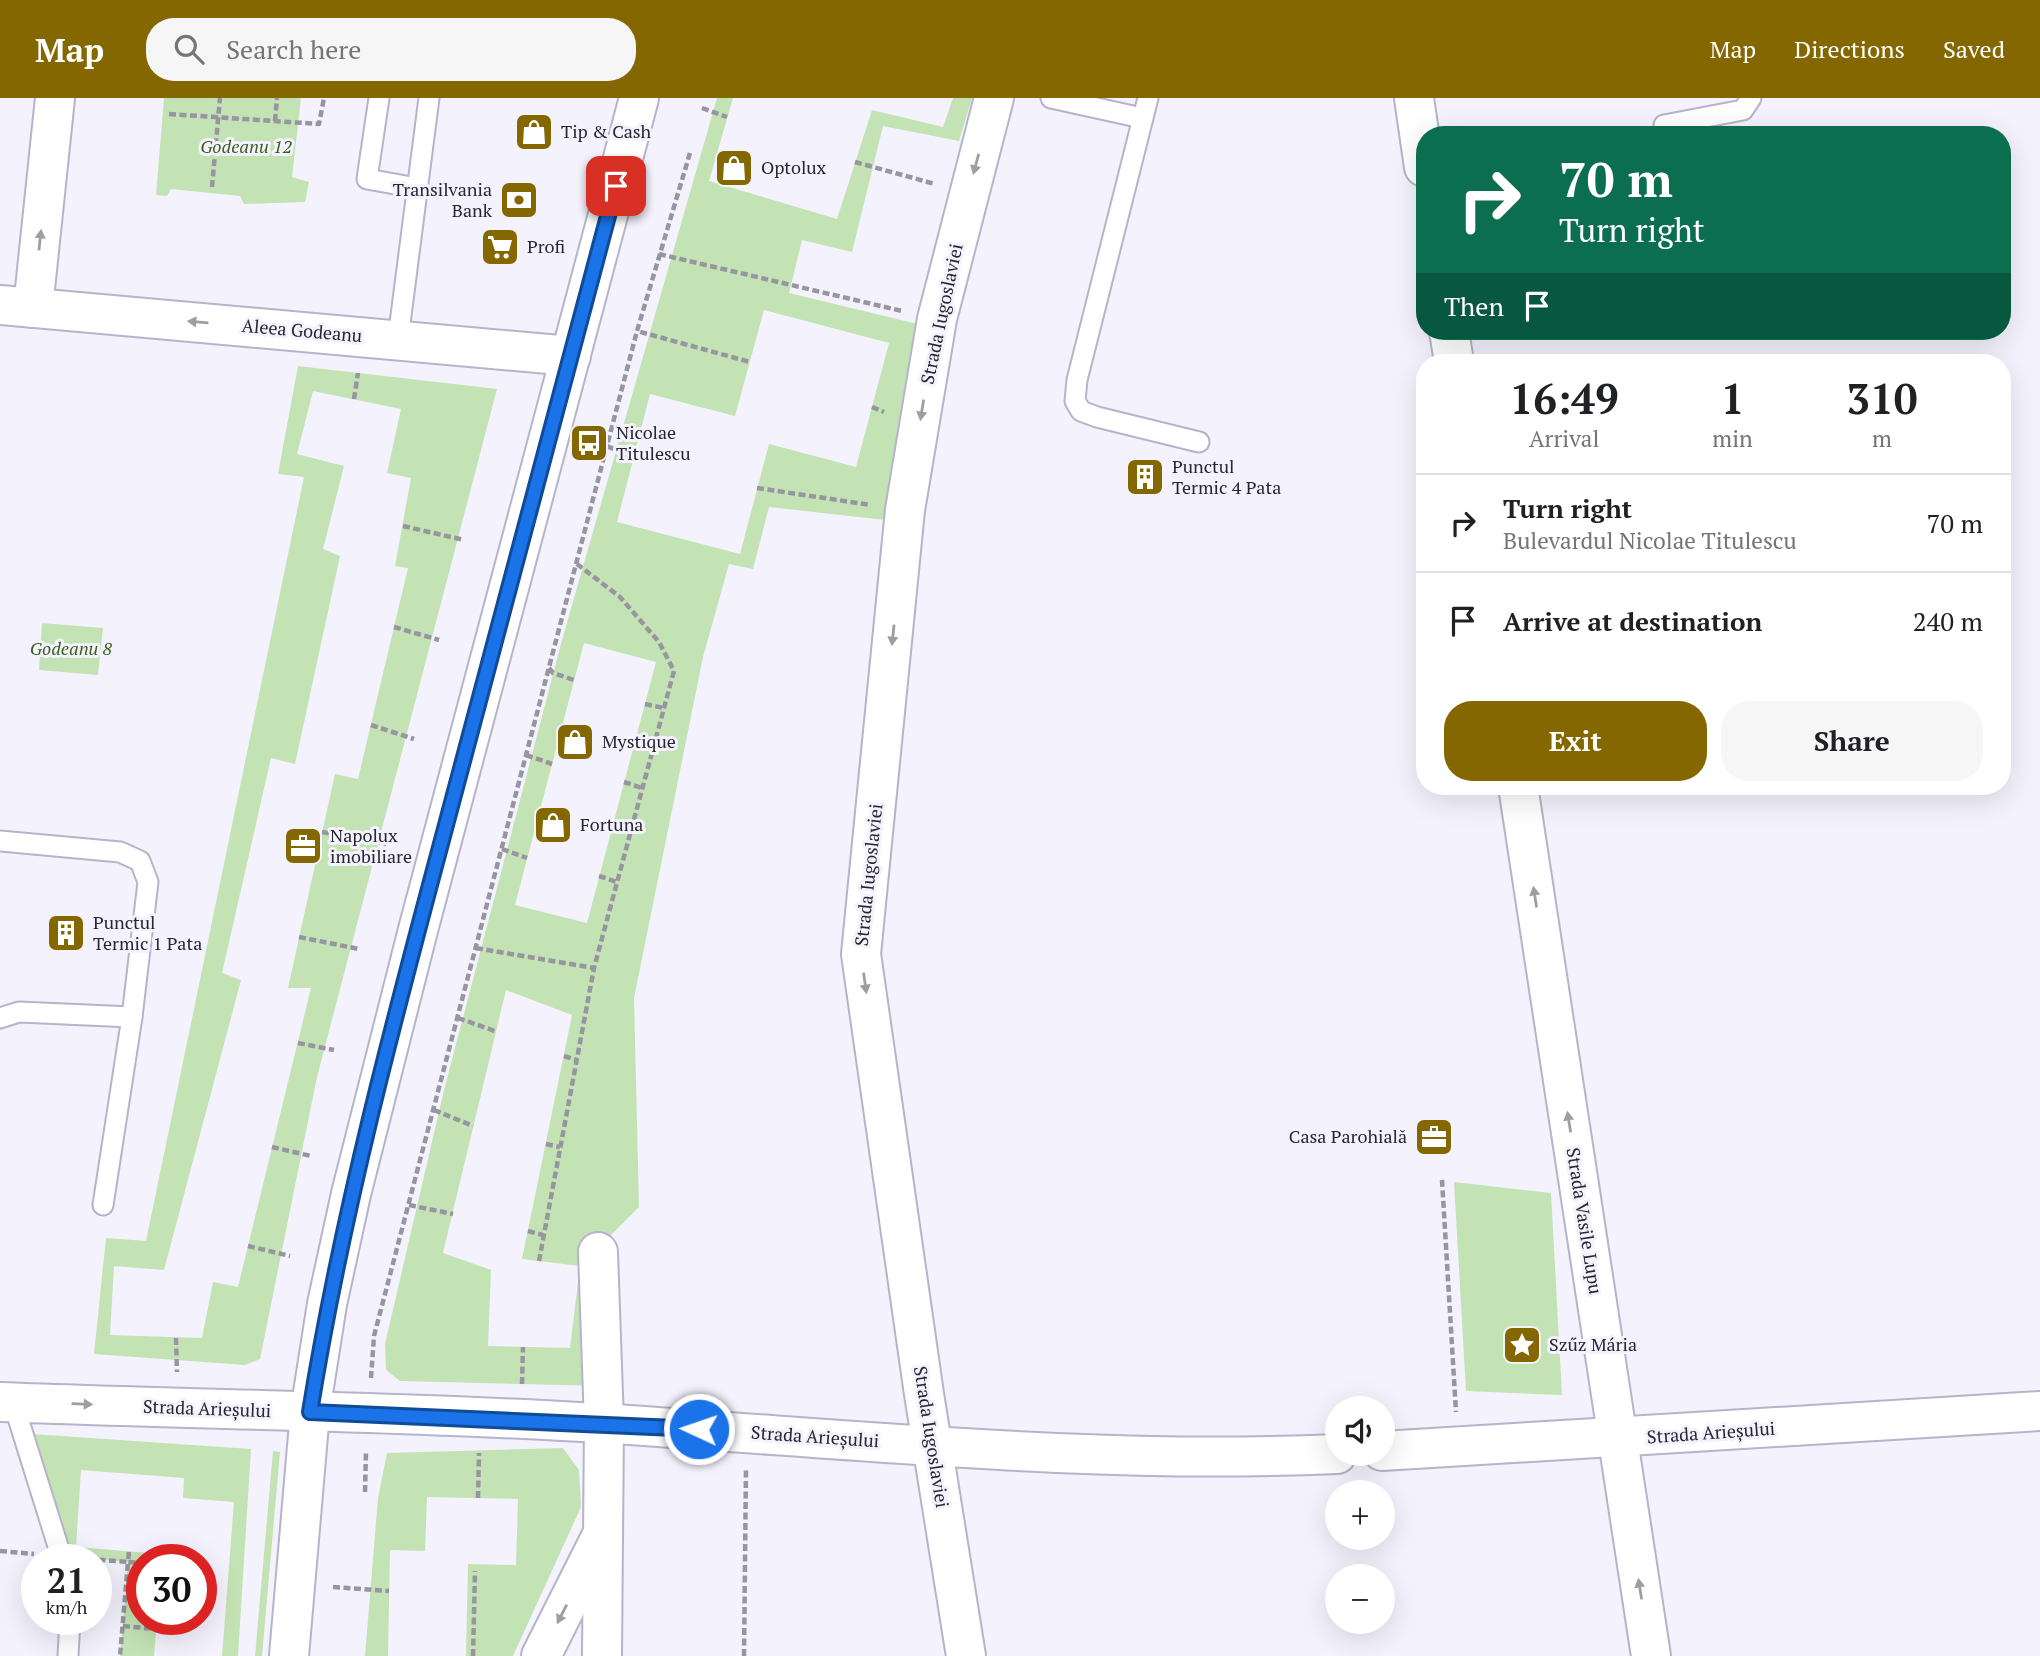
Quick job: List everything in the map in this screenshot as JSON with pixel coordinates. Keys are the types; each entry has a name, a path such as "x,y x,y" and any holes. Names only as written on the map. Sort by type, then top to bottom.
{"street":[{"name":"Aleea Godeanu","path":"55,98 16,306 571,356"},
{"path":"289,1656 310,1412 327,1304 351,1194 414,943 639,98"},
{"name":"Strada Iugoslaviei","path":"966,1656 932,1444 861,954 905,510 937,319 994,98"},
{"path":"1414,98 1418,126"},
{"name":"Strada Vasile Lupu","path":"1519,795 1605,1362 1620,1439 1651,1656"},
{"path":"598,1252 604,1423 602,1656"},
{"name":"Strada Arieșului","path":"7,1402 604,1423 1091,1456 1248,1458 1325,1455"},
{"name":"Strada Arieșului","path":"1395,1450 1620,1439 2040,1411"},
{"path":"541,1656 604,1531"}],"lane":[{"path":"379,98 368,179 417,188"},
{"path":"398,339 429,98"},
{"path":"1051,98 1142,118"},
{"path":"1148,98 1077,380 1075,401 1081,411 1097,417 1199,442"},
{"path":"1664,125 1743,110 1751,98"},
{"path":"0,841 120,852 140,861 148,883 132,1017 103,1205"},
{"path":"0,1018 19,1012 132,1017"},
{"path":"7,1402 56,1544"},
{"path":"68,1656 69,1635"}],"path":[{"path":"212,187 220,98"},
{"path":"275,121 277,98"},
{"path":"169,114 319,124 324,98"},
{"path":"702,108 727,117"},
{"path":"365,1492 374,1336 637,331 690,153"},
{"path":"855,163 968,193"},
{"path":"659,254 937,319"},
{"path":"637,331 750,362"},
{"path":"354,399 358,373"},
{"path":"607,446 634,457"},
{"path":"757,488 905,510"},
{"path":"403,526 464,540"},
{"path":"539,1261 594,968 674,671 659,642 620,597 577,564"},
{"path":"394,627 439,640"},
{"path":"549,668 553,673 574,680"},
{"path":"645,704 664,708"},
{"path":"371,725 414,739"},
{"path":"526,755 552,764"},
{"path":"624,782 642,788"},
{"path":"322,832 386,844"},
{"path":"502,849 527,858"},
{"path":"599,876 617,881"},
{"path":"299,937 359,949"},
{"path":"476,948 594,968"},
{"path":"458,1018 495,1031"},
{"path":"298,1043 334,1049"},
{"path":"564,1056 577,1060"},
{"path":"434,1110 473,1126"},
{"path":"546,1144 560,1147"},
{"path":"272,1147 311,1156"},
{"path":"1443,1180 1458,1448"},
{"path":"409,1205 453,1214"},
{"path":"528,1231 543,1235"},
{"path":"248,1246 290,1256"},
{"path":"478,1498 481,1419"},
{"path":"744,1656 746,1432"},
{"path":"473,1656 471,1596 475,1571"},
{"path":"120,1656 126,1588"},
{"path":"370,1590 389,1591"}],"green space":[{"name":"Godeanu 12","path":"164,98 301,98 292,177 309,182 305,202 244,204 240,196 171,189 167,196 156,195"},
{"path":"717,98 733,98 709,181 837,219 872,110 943,127 953,98 972,98 959,141 883,126 852,252 802,240 789,293 926,326 885,520 769,507 753,569 729,564 703,657 634,998 639,1207 600,1246 605,1386 400,1381 386,1370 385,1344 444,1090 562,640","holes":["764,310 889,343 856,467 769,444 740,554 617,522 650,394 735,416","584,643 656,662 587,923 515,905","506,990 572,1015 522,1259 580,1266 570,1348 488,1346 491,1270 443,1253"]},
{"path":"298,366 497,389 317,1077 260,1359 245,1365 94,1354 106,1238 146,1241 304,477 278,474","holes":["313,391 401,409 387,473 411,478 395,566 408,568 358,779 335,774 288,988 311,988 238,1287 213,1282 202,1338 110,1335 114,1266 164,1270 241,980 222,973 271,758 295,764 340,556 323,549 344,466 297,454"]},
{"name":"Godeanu 8","path":"42,623 103,628 98,675 39,670"},
{"path":"1454,1182 1551,1193 1562,1395 1466,1391"},
{"path":"32,1434 251,1449 238,1656 222,1656 234,1502 183,1498 184,1478 81,1470 76,1544 68,1544"},
{"path":"563,1448 579,1470 581,1507 513,1656 466,1656 468,1564 516,1565 518,1499 427,1497 425,1551 390,1550 388,1656 365,1656 378,1498 387,1453"},
{"path":"273,1451 280,1452 262,1656 255,1656"},
{"path":"112,1550 126,1551 126,1562 112,1561"},
{"path":"126,1586 126,1635 156,1635 154,1656 120,1656"}],"place":[{"name":"Tip & Cash","path":"534,132"},
{"name":"Optolux","path":"734,168"},
{"name":"Transilvania Bank","path":"519,200"},
{"name":"Profi","path":"500,247"},
{"name":"Nicolae Titulescu","path":"589,443"},
{"name":"Punctul Termic 4 Pata","path":"1145,477"},
{"name":"Mystique","path":"575,742"},
{"name":"Fortuna","path":"553,825"},
{"name":"Napolux imobiliare","path":"303,846"},
{"name":"Punctul Termic 1 Pata","path":"66,933"},
{"name":"Casa Parohială","path":"1434,1137"},
{"name":"Szűz Mária","path":"1522,1345"}],"route":[{"path":"616,186 425,904 351,1194 327,1304 310,1412 699,1429"}]}
